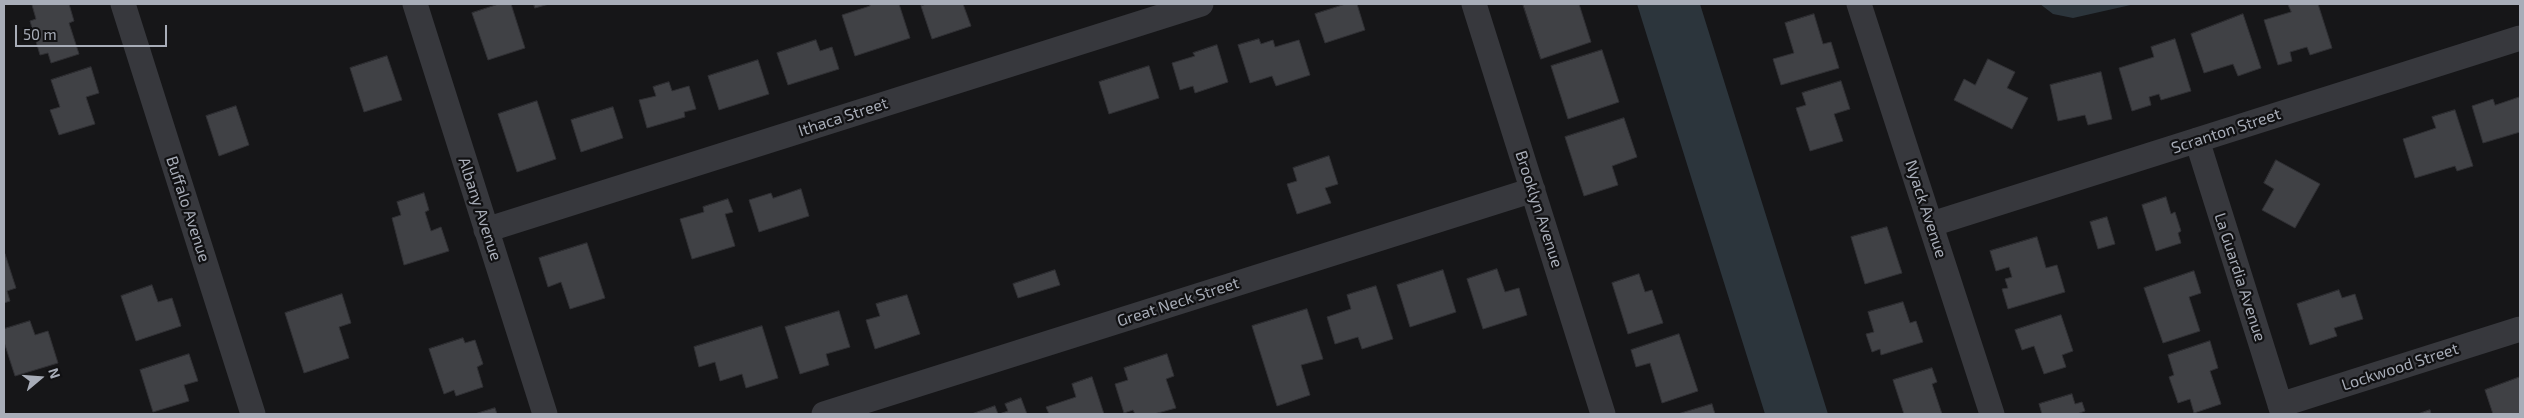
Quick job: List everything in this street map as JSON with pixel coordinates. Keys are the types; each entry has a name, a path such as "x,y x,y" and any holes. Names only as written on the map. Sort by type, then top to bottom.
{"street":[{"name":"Buffalo Avenue","path":"124,4 253,414"},
{"name":"Albany Avenue","path":"415,4 545,414"},
{"name":"Ithaca Street","path":"486,230 1201,4"},
{"name":"Brooklyn Avenue","path":"1474,4 1603,414"},
{"name":"Nyack Avenue","path":"1858,4 1932,224 1992,414"},
{"name":"Scranton Street","path":"1932,224 2520,38"},
{"name":"La Guardia Avenue","path":"2197,140 2282,410"},
{"name":"Great Neck Street","path":"824,414 1533,190"},
{"name":"Lockwood Street","path":"2282,410 2520,329"}],"shaded area":[{"path":"1637,4 1700,4 1828,414 1765,414"},
{"path":"2040,4 2135,4 2073,18 2053,14"}],"building":[{"path":"69,4 74,21 69,23 79,54 51,63 48,53 40,55 30,21 36,19 32,5"},
{"path":"499,4 511,4 525,48 488,60 472,13"},
{"path":"534,4 549,4 535,8"},
{"path":"869,4 899,4 910,38 855,56 842,15 870,6"},
{"path":"927,4 963,4 971,26 932,39 921,6"},
{"path":"1346,4 1357,4 1365,30 1325,43 1315,14"},
{"path":"1523,4 1579,4 1591,42 1541,59"},
{"path":"2288,4 2318,4 2332,48 2310,55 2307,47 2290,52 2292,61 2278,65 2264,20 2291,12"},
{"path":"1814,14 1823,44 1831,42 1839,68 1781,85 1773,59 1794,53 1785,23"},
{"path":"2243,14 2261,68 2238,76 2233,64 2204,73 2191,34"},
{"path":"1259,39 1261,44 1273,40 1275,47 1299,40 1310,75 1276,86 1272,76 1250,83 1238,45"},
{"path":"2175,39 2191,91 2161,100 2159,94 2149,97 2151,105 2132,111 2119,68 2154,57 2151,47"},
{"path":"816,40 820,51 832,47 839,69 788,85 777,53"},
{"path":"1217,45 1228,82 1195,93 1193,86 1180,90 1172,63 1195,56 1193,53"},
{"path":"1602,50 1619,102 1568,119 1551,66"},
{"path":"387,56 402,100 364,112 350,68"},
{"path":"1988,59 2015,72 2007,88 2028,98 2012,129 1954,100 1964,79 1975,85"},
{"path":"758,60 769,94 719,110 708,76"},
{"path":"1149,66 1159,98 1109,114 1099,82"},
{"path":"91,67 99,93 86,97 95,124 59,135 50,110 60,107 51,80"},
{"path":"2101,72 2112,119 2088,125 2085,115 2058,121 2050,85"},
{"path":"1841,81 1850,109 1834,114 1843,141 1810,151 1796,108 1806,105 1802,93"},
{"path":"669,82 672,91 689,86 696,109 684,112 685,117 647,128 639,100 656,96 653,87"},
{"path":"2520,97 2520,132 2483,143 2472,106 2493,99 2495,105"},
{"path":"537,101 556,159 517,172 498,114"},
{"path":"236,106 249,145 219,156 206,116"},
{"path":"613,107 623,138 581,152 571,120"},
{"path":"2455,110 2473,166 2457,171 2455,166 2415,178 2403,139 2436,128 2432,117"},
{"path":"1624,118 1637,157 1612,166 1618,185 1584,196 1565,137"},
{"path":"1329,156 1338,184 1325,188 1331,203 1297,214 1287,184 1297,181 1293,168"},
{"path":"2276,160 2320,184 2295,228 2262,210 2274,189 2264,183"},
{"path":"801,189 809,216 759,232 749,200 771,193 773,198"},
{"path":"424,193 429,210 425,212 431,231 441,227 449,251 404,265 392,218 401,215 397,202"},
{"path":"2166,197 2171,214 2175,212 2181,231 2178,233 2181,243 2156,251 2142,205"},
{"path":"728,199 733,212 725,214 735,246 692,259 680,219 704,212 703,207"},
{"path":"2107,217 2115,244 2098,249 2090,222"},
{"path":"1887,227 1902,273 1865,284 1851,237"},
{"path":"2037,237 2046,268 2057,265 2065,292 2008,309 2002,289 2008,288 2005,279 2012,277 2009,267 1996,271 1990,251"},
{"path":"587,243 605,298 570,309 561,282 548,287 539,258"},
{"path":"5,254 16,288 7,291 10,301 4,303"},
{"path":"1497,269 1505,292 1519,288 1527,315 1483,329 1467,279"},
{"path":"1055,270 1060,285 1018,298 1013,284"},
{"path":"1443,270 1456,312 1410,327 1397,285"},
{"path":"2194,271 2201,293 2189,297 2200,331 2163,343 2144,288"},
{"path":"1639,274 1645,292 1652,290 1663,323 1628,334 1612,283"},
{"path":"152,285 158,302 172,298 181,326 136,341 121,296"},
{"path":"1376,286 1393,339 1362,349 1358,337 1335,344 1327,317 1351,309 1347,295"},
{"path":"2339,290 2342,298 2355,294 2363,319 2334,328 2337,336 2310,345 2297,304"},
{"path":"342,294 351,323 339,327 349,358 304,373 285,313"},
{"path":"907,295 920,334 875,349 866,320 880,316 876,304"},
{"path":"1903,302 1910,323 1916,321 1923,342 1881,355 1880,349 1872,352 1866,334 1874,332 1868,312"},
{"path":"1307,309 1323,359 1301,365 1310,395 1277,406 1252,326"},
{"path":"839,311 850,347 826,354 829,365 800,374 785,327"},
{"path":"2061,315 2073,351 2062,355 2066,367 2044,374 2034,346 2022,350 2015,330"},
{"path":"30,321 35,335 48,331 58,363 15,376 4,342 4,329"},
{"path":"762,326 778,378 746,388 742,374 720,381 715,362 699,367 694,347"},
{"path":"1679,334 1698,391 1662,403 1650,363 1636,367 1631,350"},
{"path":"463,338 465,343 475,340 483,364 477,367 483,387 456,396 454,390 444,394 429,349"},
{"path":"2210,341 2218,368 2210,371 2221,404 2194,413 2190,399 2178,403 2169,377 2174,375 2168,355"},
{"path":"189,354 198,381 184,385 189,401 153,412 140,370"},
{"path":"1167,354 1174,376 1166,379 1176,408 1154,414 1135,414 1133,410 1124,413 1115,384 1128,380 1124,368"},
{"path":"1932,368 1937,382 1932,384 1942,414 1904,414 1893,380"},
{"path":"1092,377 1104,414 1049,414 1046,407 1076,397 1072,384"},
{"path":"2520,377 2520,414 2493,414 2485,390"},
{"path":"2072,394 2075,404 2082,402 2085,411 2077,414 2042,414 2039,404"},
{"path":"1021,398 1027,414 999,414 1008,411 1005,404"},
{"path":"1712,404 1715,414 1678,414"},
{"path":"995,406 998,414 972,414"},
{"path":"495,408 497,414 475,414"},
{"path":"2430,410 2431,414 2418,414"}]}
